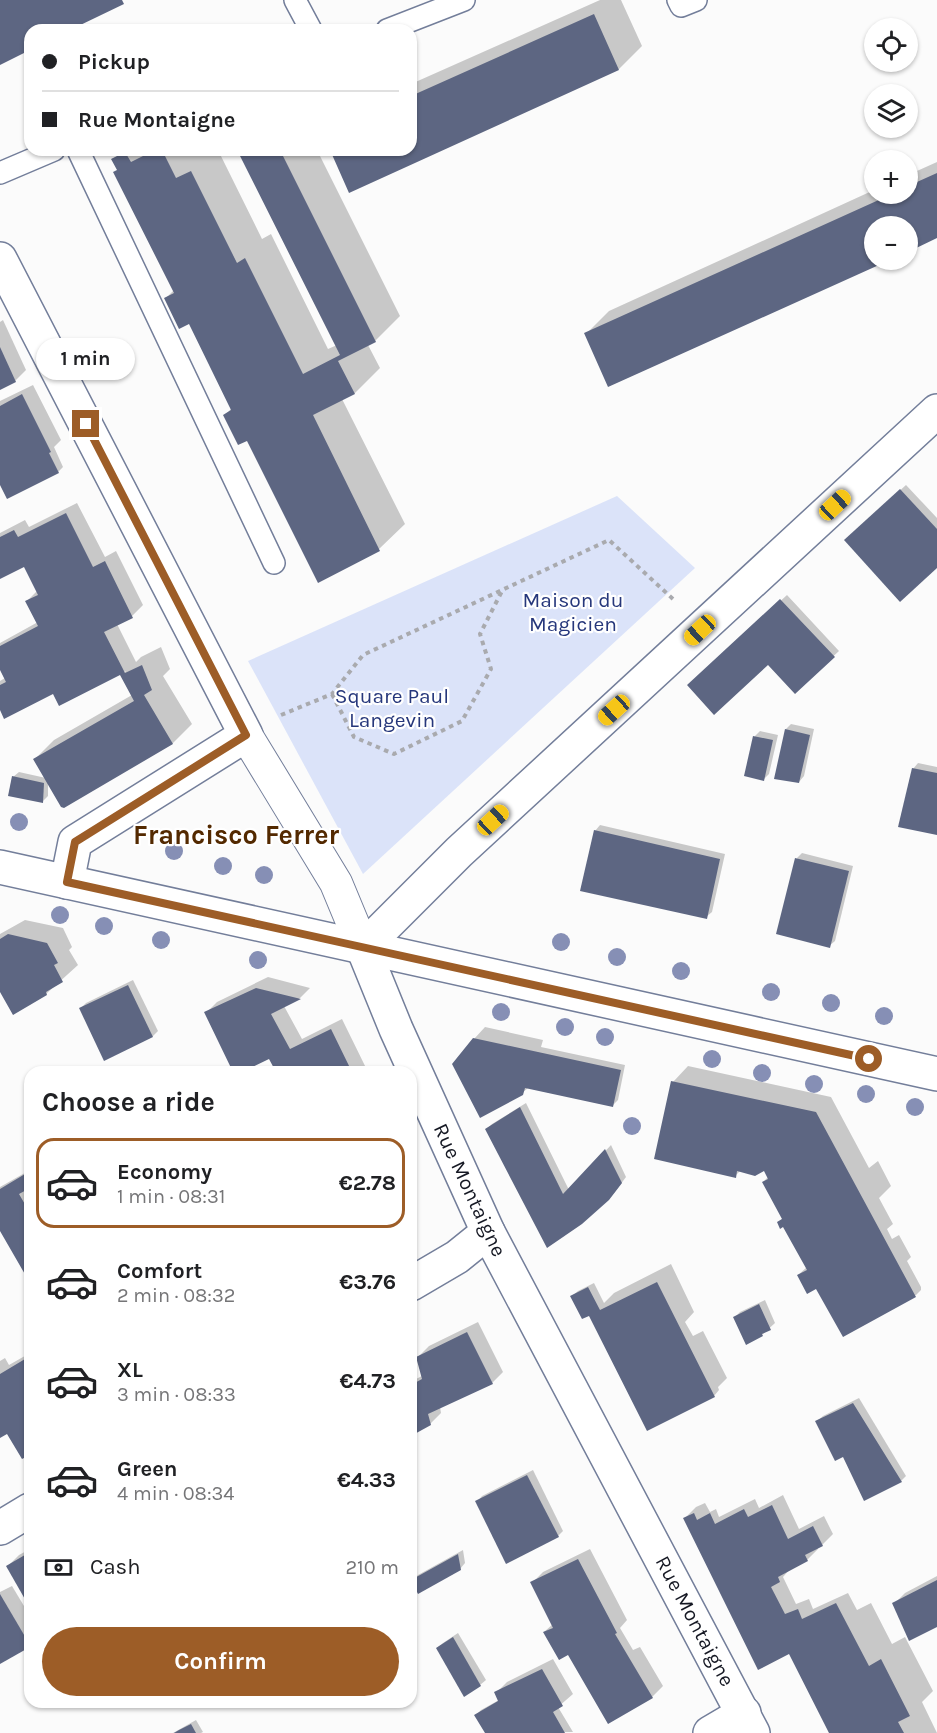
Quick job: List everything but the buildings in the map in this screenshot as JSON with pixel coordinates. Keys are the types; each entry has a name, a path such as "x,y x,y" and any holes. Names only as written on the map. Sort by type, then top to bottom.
{"street":[{"name":"Rue Montaigne","path":"0,259 246,735 336,883 413,1066"},
{"path":"363,948 459,852 937,411"},
{"path":"67,882 75,842 246,735"},
{"path":"0,867 937,1074"},
{"name":"Rue Montaigne","path":"417,1075 488,1232 749,1723"},
{"path":"417,1280 457,1257 488,1232"},
{"path":"0,1528 24,1514"},
{"path":"710,1733 749,1723"}],"lane":[{"path":"295,0 307,24"},
{"path":"402,24 464,0"},
{"path":"678,0 681,6 696,0"},
{"path":"0,173 40,156"},
{"path":"81,156 274,563"}],"path":[{"path":"246,735 278,716 332,694 363,656 609,540 668,592 700,630"},
{"path":"332,694 354,737 394,754 462,721 491,669 480,634 503,590"}],"green space":[{"name":"Square Paul Langevin","path":"617,496 695,568 363,874 248,661"}],"district":[{"name":"Francisco Ferrer","path":"236,835"}],"route":[{"path":"86,424 246,735 75,842 67,882 869,1059"}],"park label":[{"name":"Maison du Magicien","path":"573,612"}]}
